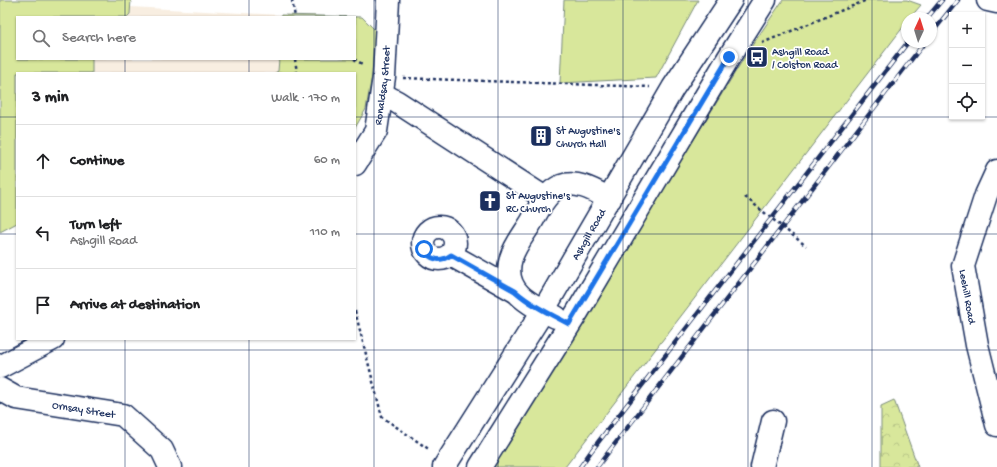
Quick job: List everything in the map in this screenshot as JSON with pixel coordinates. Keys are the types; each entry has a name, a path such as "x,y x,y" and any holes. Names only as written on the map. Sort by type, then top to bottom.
{"street":[{"name":"Ronaldsay Street","path":"356,162 376,131 383,86 388,0"},
{"name":"Ashgill Road","path":"446,464 543,311 610,199 673,88 731,0"},
{"path":"480,467 569,324 729,57 765,0"},
{"path":"383,86 397,102 545,198"},
{"name":"Leehill Road","path":"997,171 986,195 963,266 977,346 997,425"},
{"path":"515,291 509,274 511,258 545,198 560,186 579,185 610,199"},
{"path":"451,255 515,291 524,299 543,311 569,324"},
{"path":"0,367 51,340"},
{"name":"Ornsay Street","path":"0,388 16,398 123,415 162,450 170,467"},
{"path":"762,467 774,421"}],"path":[{"path":"292,0 295,16"},
{"path":"758,45 867,0"},
{"path":"295,60 295,72"},
{"path":"355,60 383,86 442,81 673,88"},
{"path":"744,197 806,246"},
{"path":"356,315 382,416 446,464"}],"shaded area":[{"path":"130,7 281,16 128,16 130,14"},
{"path":"92,60 279,60 278,71 276,72 92,72"}],"green space":[{"path":"0,0 131,0 130,14 128,16 16,16 16,60 92,60 92,72 16,72 16,224 0,232"},
{"path":"564,0 698,0 656,78 560,83"},
{"path":"783,0 907,0 921,5 915,12 901,12 901,30 565,467 490,467 584,318 747,53"},
{"path":"281,15 322,16 281,16"},
{"path":"356,17 362,17 376,31 373,70 366,109 356,126 356,72 276,72 278,71 279,60 356,60"},
{"path":"894,400 918,467 881,467 881,406"}],"railway":[{"path":"932,12 942,0"},
{"path":"937,26 958,0"},
{"path":"580,467 903,48"},
{"path":"597,467 920,48"}],"place":[{"name":"Ashgill Road / Colston Road","path":"757,57"},
{"name":"St Augustine's Church Hall","path":"541,136"},
{"name":"St Augustine's RC Church","path":"490,201"}],"route":[{"path":"424,249 431,258 442,259 451,255 515,291 524,299 543,311 569,324 729,57"}]}
